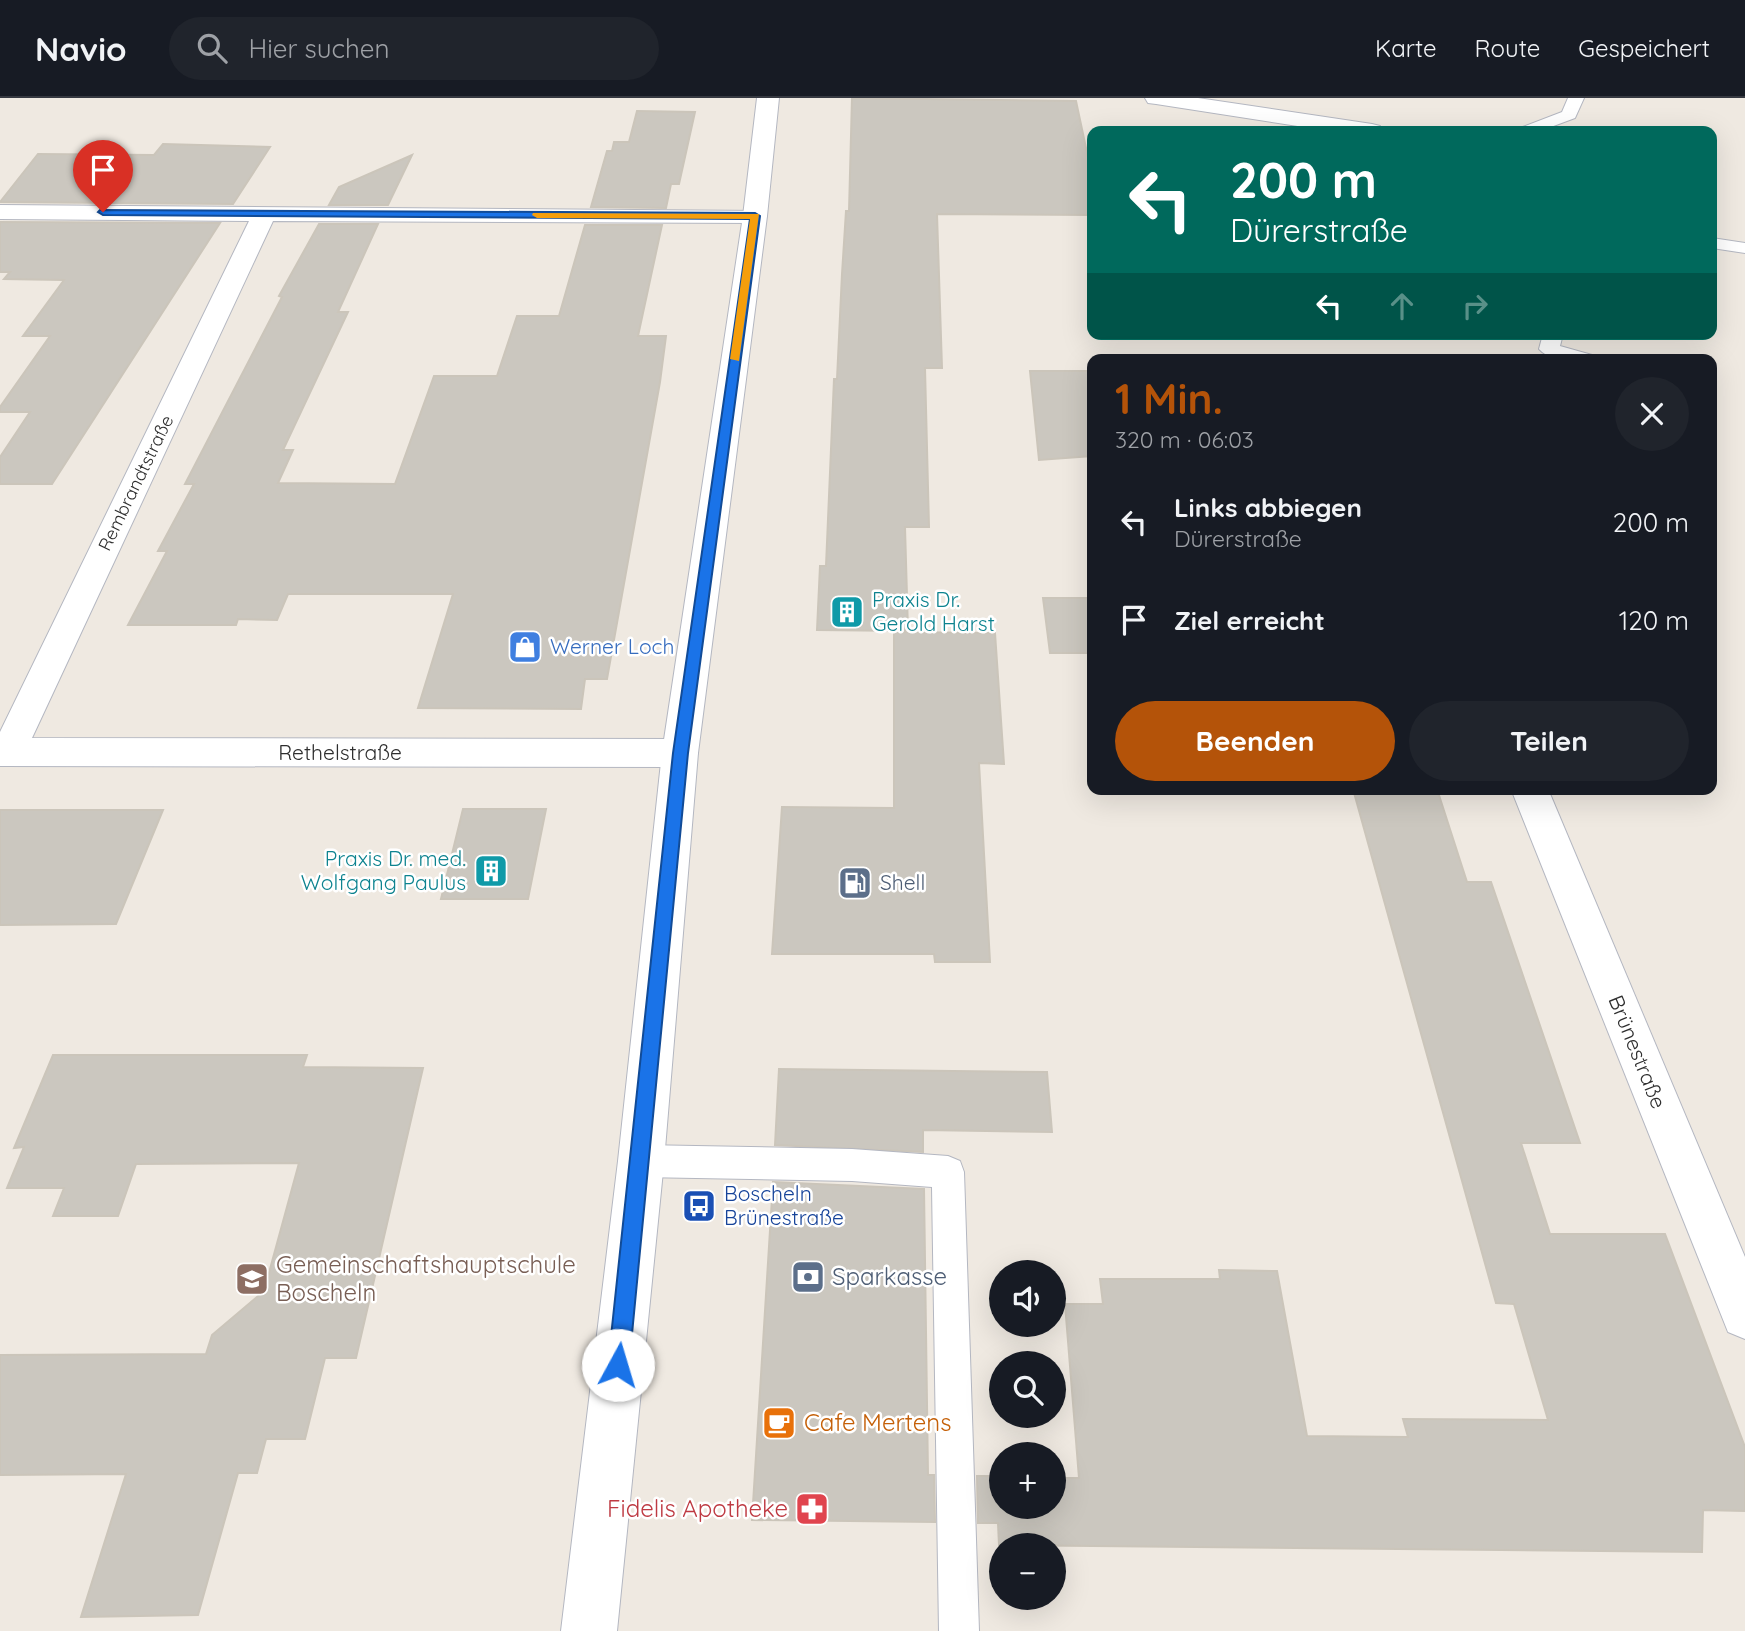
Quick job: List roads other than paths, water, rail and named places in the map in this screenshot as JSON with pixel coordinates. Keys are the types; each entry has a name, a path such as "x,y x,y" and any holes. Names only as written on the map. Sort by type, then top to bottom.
{"street":[{"path":"589,1631 641,1161 680,753 755,216 768,98"},
{"path":"1156,98 1334,126"},
{"path":"0,212 755,216"},
{"name":"Rembrandtstraße","path":"4,752 265,213"},
{"name":"Rethelstraße","path":"4,752 680,753"},
{"name":"Brünestraße","path":"1531,795 1745,1315"}],"lane":[{"path":"1539,126 1569,115 1576,98"},
{"path":"1717,244 1745,248"},
{"path":"1551,340 1549,349 1567,354"},
{"path":"641,1161 852,1165 948,1172 959,1631"}],"place":[{"name":"Praxis Dr. Gerold Harst","path":"847,612"},
{"name":"Werner Loch","path":"525,647"},
{"name":"Praxis Dr. med. Wolfgang Paulus","path":"491,871"},
{"name":"Shell","path":"855,883"},
{"name":"Boscheln Brünestraße","path":"699,1206"},
{"name":"Sparkasse","path":"808,1277"},
{"name":"Gemeinschaftshauptschule Boscheln","path":"252,1279"},
{"name":"Cafe Mertens","path":"779,1423"},
{"name":"Fidelis Apotheke","path":"812,1509"}]}
